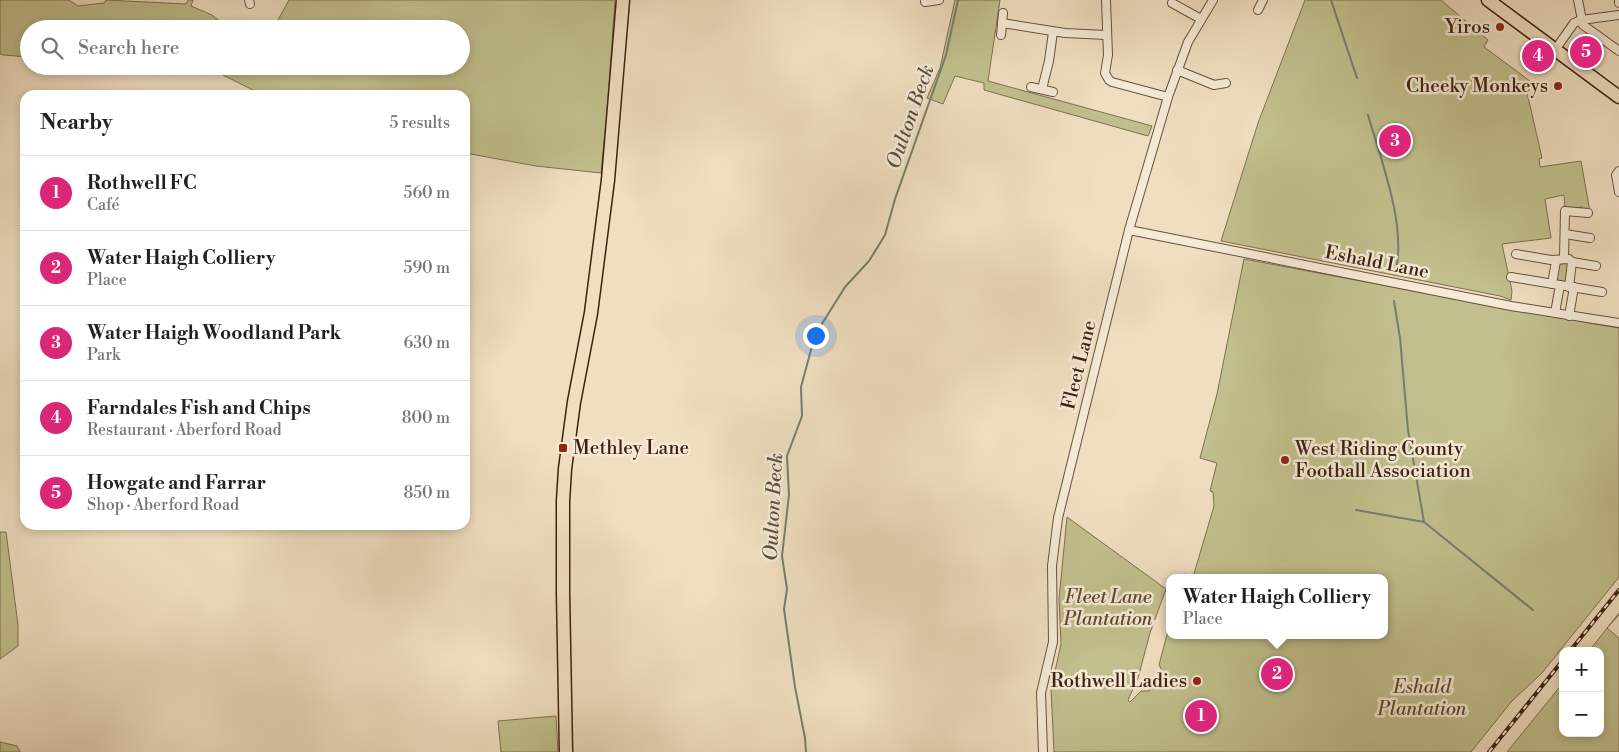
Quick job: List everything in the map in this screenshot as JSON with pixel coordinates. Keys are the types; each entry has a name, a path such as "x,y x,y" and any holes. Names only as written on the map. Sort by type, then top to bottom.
{"main road":[{"path":"566,752 563,593 565,469 574,402 591,313 608,180 623,0"},
{"path":"1488,0 1619,97"}],"street":[{"path":"925,2 939,0"},
{"path":"1106,0 1108,59 1105,73 1109,80 1168,97"},
{"name":"Fleet Lane","path":"1043,752 1040,693 1053,642 1052,566 1056,530 1129,230 1168,97 1188,42 1213,0"},
{"path":"1258,10 1263,0"},
{"path":"1578,0 1582,25 1619,50"},
{"path":"1172,3 1201,19"},
{"path":"1001,35 1003,12"},
{"path":"1555,50 1574,23 1581,20 1618,17"},
{"path":"1002,23 1053,32 1108,35"},
{"path":"1042,89 1049,61 1053,32"},
{"path":"1178,70 1214,84 1228,82"},
{"path":"1031,87 1053,92"},
{"path":"1619,170 1616,176 1619,192"},
{"path":"1555,313 1556,284 1564,261 1565,211 1588,214"},
{"name":"Eshald Lane","path":"1129,230 1570,316 1619,323"},
{"path":"1565,234 1590,238"},
{"path":"1516,254 1596,266"},
{"path":"1564,261 1571,287 1570,316"},
{"path":"1511,277 1602,292"}],"green space":[{"path":"0,0 69,0 78,6 104,3 106,0 186,4 188,0 193,0 191,6 212,15 218,20 20,20 20,56 0,54"},
{"path":"289,0 615,0 601,173 536,166 470,154 470,90 253,90 223,75 470,75 470,20 278,20"},
{"path":"955,0 1000,0 988,81 1152,126 1148,136 984,90 984,83 955,76 943,104 927,98 940,68"},
{"path":"1305,0 1441,0 1488,40 1484,47 1530,81 1526,88 1542,158 1539,159 1540,167 1581,161 1590,212 1583,211 1582,207 1565,209 1564,195 1545,199 1551,238 1502,244 1512,291 1511,300 1500,296 1221,241 1258,123"},
{"path":"1244,259 1619,328 1619,577 1563,647 1559,647 1559,652 1542,673 1512,701 1471,752 1054,752 1051,689 1061,644 1059,599 1067,517 1166,589 1150,633 1138,678 1128,700 1130,702 1141,691 1149,691 1163,672 1159,665 1166,638 1388,639 1388,574 1194,574 1214,506 1213,492 1210,491 1217,463 1200,458 1217,394"},
{"path":"1563,262 1568,265 1567,281 1565,283 1558,282 1556,279 1559,265"},
{"path":"0,532 6,532 18,625 18,646 0,659"},
{"path":"1607,628 1619,638 1619,752 1507,752 1559,688 1559,737 1604,737 1604,647 1592,647"},
{"path":"556,716 558,752 501,752 498,721"},
{"path":"0,742 17,746 20,752 0,752"}],"waterway":[{"name":"Oulton Beck","path":"806,752 784,609 787,589 782,556 789,495 787,456 802,416 801,387 815,335 845,287 869,261 885,235 895,199 946,55 958,0"},
{"path":"1331,0 1357,78"},
{"path":"1368,115 1391,192 1395,213 1398,233 1396,270"},
{"path":"1394,301 1400,338 1408,430 1424,522 1533,610"},
{"path":"1356,510 1424,522"}],"railway":[{"path":"1573,647 1619,590"},
{"path":"1489,752 1559,665"}],"place":[{"name":"Yiros","path":"1500,27"},
{"name":"Howgate and Farrar","path":"1586,52"},
{"name":"Farndales Fish and Chips","path":"1538,56"},
{"name":"Cheeky Monkeys","path":"1558,86"},
{"name":"Water Haigh Woodland Park","path":"1395,141"},
{"name":"Methley Lane","path":"563,448"},
{"name":"West Riding County Football Association","path":"1285,460"},
{"name":"Water Haigh Colliery","path":"1277,674"},
{"name":"Rothwell Ladies","path":"1197,681"},
{"name":"Rothwell FC","path":"1201,716"}],"park label":[{"name":"Fleet Lane Plantation","path":"1108,608"},
{"name":"Eshald Plantation","path":"1422,698"}]}
